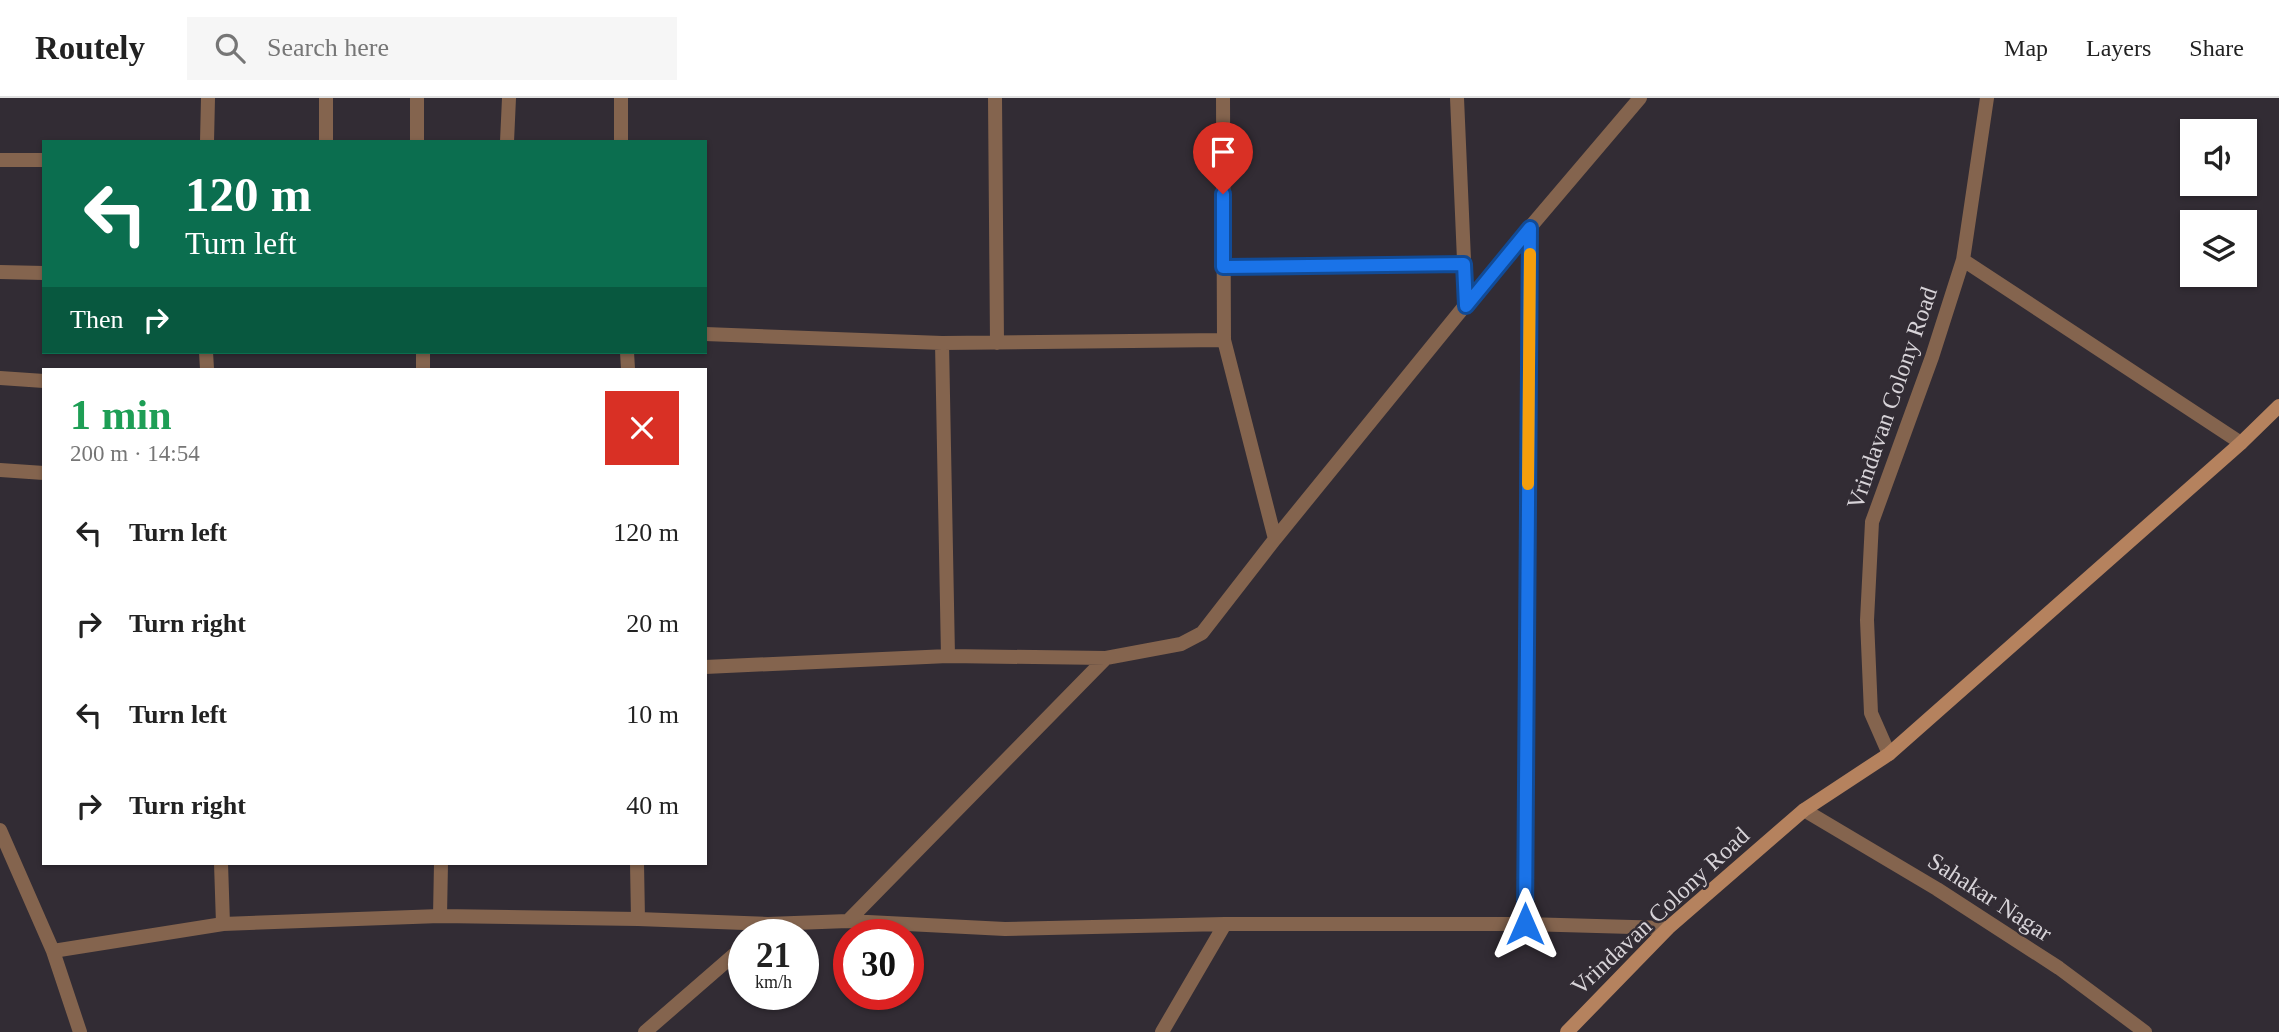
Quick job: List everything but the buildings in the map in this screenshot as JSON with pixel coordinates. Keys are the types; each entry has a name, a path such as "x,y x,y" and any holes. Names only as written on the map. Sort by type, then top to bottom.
{"street":[{"path":"207,140 208,98"},
{"path":"326,98 326,140"},
{"path":"417,98 417,140"},
{"path":"507,140 509,98"},
{"path":"621,98 621,140"},
{"path":"995,98 998,343"},
{"path":"1223,98 1224,340 1275,540"},
{"path":"1457,98 1466,306"},
{"path":"707,667 948,656 1106,658 1181,644 1202,633 1466,306 1640,98"},
{"name":"Vrindavan Colony Road","path":"1889,754 1871,713 1867,620 1872,522 1963,260 1987,98"},
{"path":"0,160 42,160"},
{"path":"1525,924 1530,228"},
{"path":"1963,260 2241,443"},
{"path":"1223,267 1464,264"},
{"path":"0,272 42,274"},
{"path":"707,334 942,343 1224,340"},
{"path":"942,343 948,656"},
{"path":"0,379 42,381"},
{"name":"Vrindavan Colony Road","path":"1567,1032 1668,928 1804,810 1889,754 2241,443 2279,406"},
{"path":"0,470 42,473"},
{"path":"850,919 1106,658"},
{"name":"Sahakar Nagar","path":"1804,810 1937,889 2059,968 2145,1032"},
{"path":"0,830 53,951 80,1032"},
{"path":"221,865 223,924"},
{"path":"440,916 441,865"},
{"path":"637,865 638,919"},
{"path":"53,951 223,924 440,916 728,922"},
{"path":"1162,1032 1225,924"},
{"path":"924,925 1005,929 1225,924 1525,924 1668,928"},
{"path":"645,1032 728,960"}],"slow traffic":[{"path":"1528,484 1530,254"}],"route":[{"path":"1223,194 1223,267 1464,264 1466,306 1530,228 1525,924"}]}
